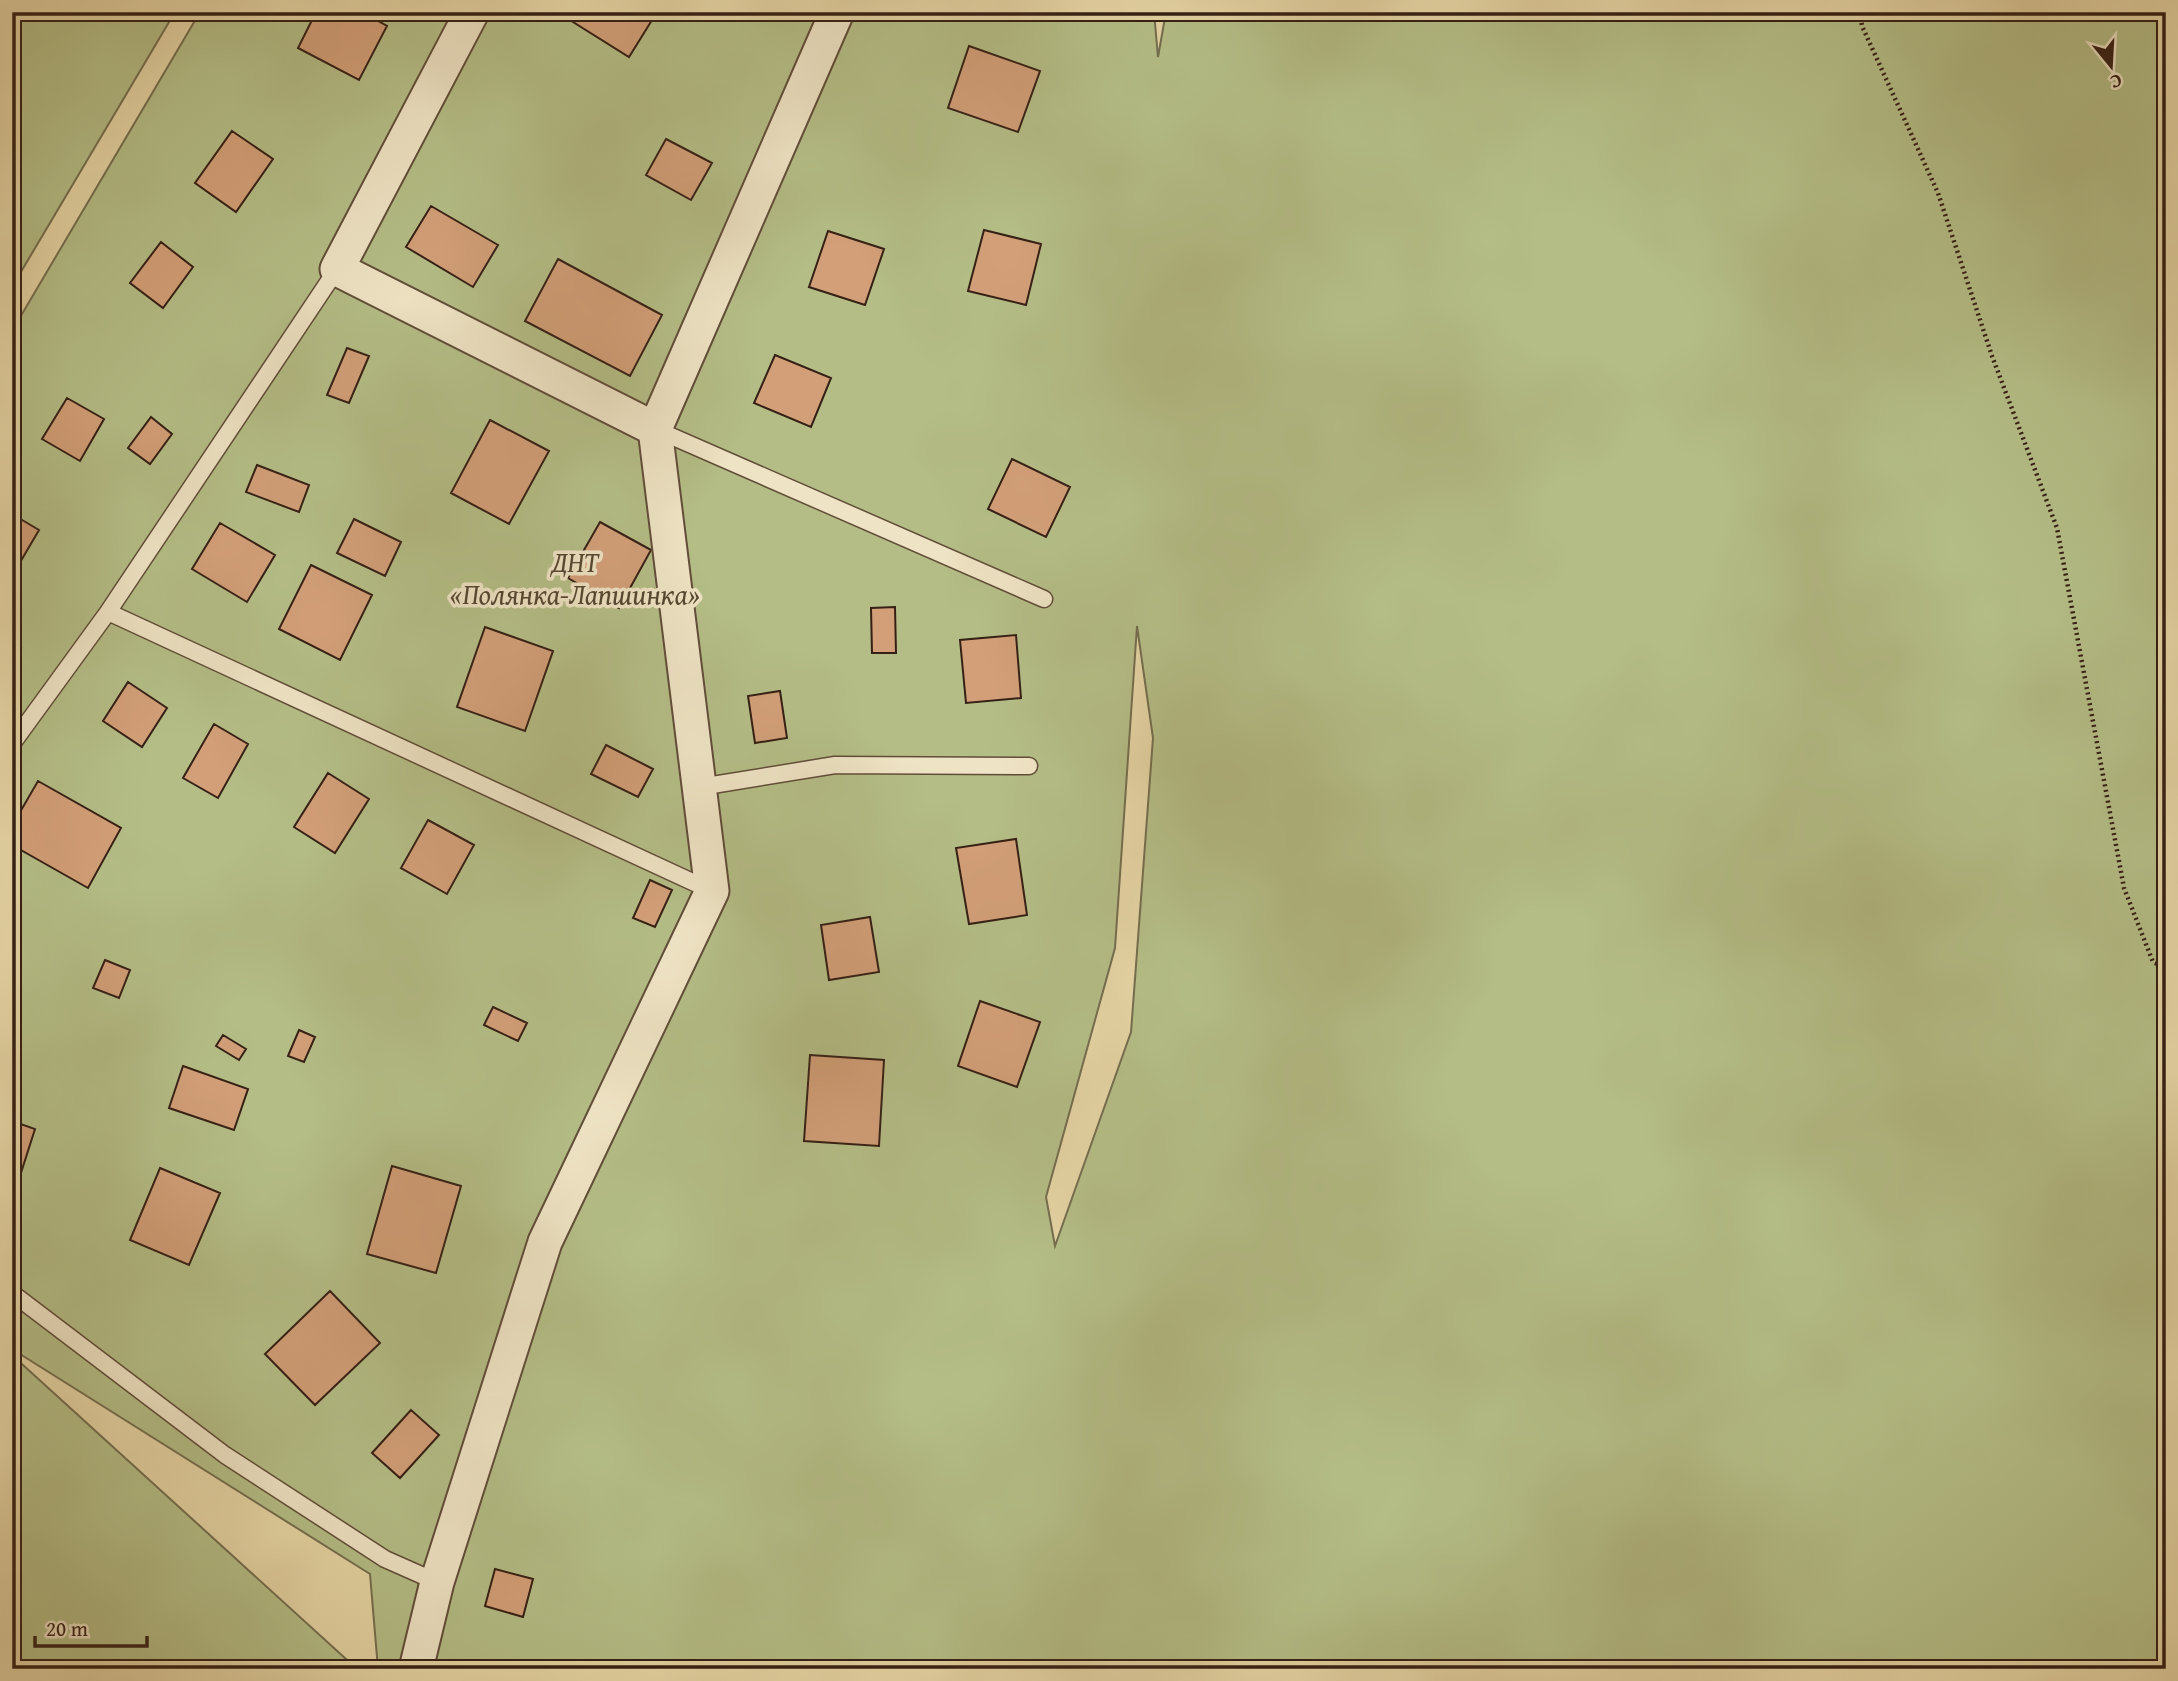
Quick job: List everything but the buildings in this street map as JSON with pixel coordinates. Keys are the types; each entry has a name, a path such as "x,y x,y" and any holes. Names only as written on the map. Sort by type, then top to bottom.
{"street":[{"path":"472,12 337,269 655,429"},
{"path":"415,1669 438,1582 545,1242 712,891 655,429 837,12"}],"lane":[{"path":"12,744 108,612 337,269"},
{"path":"655,429 1044,599"},
{"path":"108,612 712,891"},
{"path":"699,786 835,765 1029,766"},
{"path":"12,1293 225,1455 385,1559 438,1582"}],"path":[{"path":"1860,12 1862,26 1938,193 1992,356 2057,528 2124,888 2153,962 2166,968"}],"green space":[{"path":"12,12 175,12 12,287"},
{"name":"ДНТ «Полянка-Лапшинка»","path":"200,12 1154,12 1158,57 1166,12 2166,12 2166,1669 378,1669 370,1574 12,1349 12,331","holes":["1137,626 1153,738 1131,1032 1055,1246 1046,1197 1115,948"]},
{"path":"12,1355 357,1669 12,1669"}]}
